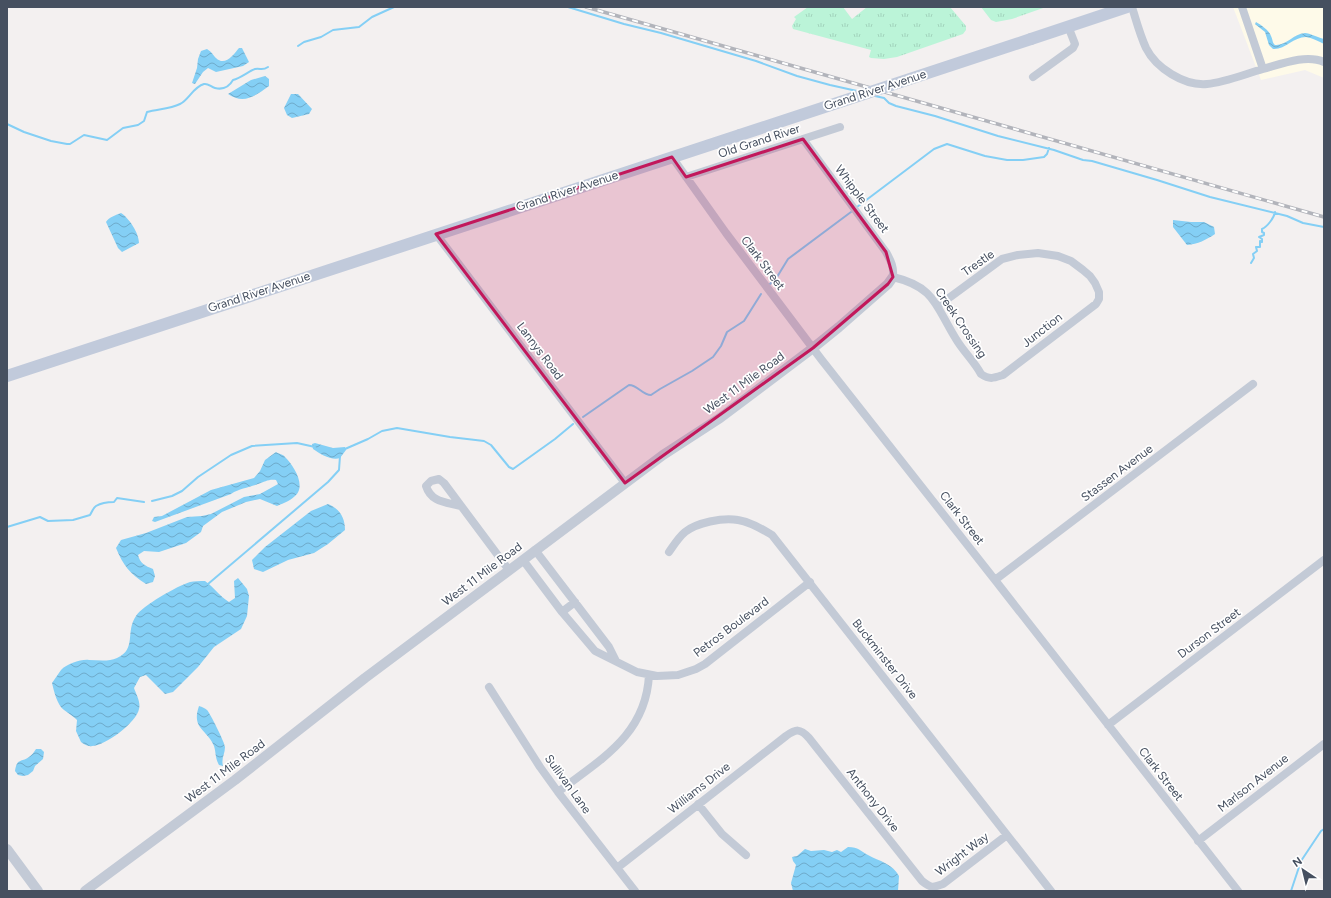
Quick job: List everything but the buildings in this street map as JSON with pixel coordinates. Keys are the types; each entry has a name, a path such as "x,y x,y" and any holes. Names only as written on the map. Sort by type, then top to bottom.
{"main road":[{"name":"Grand River Avenue","path":"7,376 1031,39 1121,8"}],"street":[{"path":"1132,7 1146,48 1156,63 1170,74 1186,81 1205,84 1228,80 1263,69 1300,60 1312,59 1324,62"},
{"path":"1242,7 1263,69"},
{"path":"1033,77 1073,48 1075,44 1068,26"},
{"name":"Old Grand River","path":"686,177 840,127"},
{"name":"Whipple Street","path":"803,139 886,252 893,266 893,277"},
{"name":"Clark Street","path":"672,157 726,233 813,348 996,580 1198,842 1238,891"},
{"name":"Lannys Road","path":"436,234 625,483"},
{"name":"Trestle","path":"938,306 1002,259 1018,255 1038,253 1058,256 1071,262 1090,276 1097,286"},
{"name":"Creek Crossing","path":"893,277 908,280 917,284 925,291 938,306 956,339 981,374 985,377"},
{"name":"West 11 Mile Road","path":"85,891 223,789 401,651 535,550 625,483 720,418 813,348 839,328 888,284 893,277"},
{"name":"Junction","path":"985,377 993,379 1003,375 1096,304 1099,299 1097,286"},
{"name":"Stassen Avenue","path":"996,580 1253,384"},
{"path":"460,506 509,570"},
{"name":"Buckminster Drive","path":"669,552 677,540 686,531 702,523 737,519 750,523 772,535 1051,891"},
{"path":"535,550 609,647 616,661"},
{"name":"Petros Boulevard","path":"523,560 562,612 595,651 631,669 657,676 686,673 704,664 810,582"},
{"name":"Durson Street","path":"1108,725 1324,560"},
{"path":"562,612 575,602"},
{"path":"558,792 613,749 632,728 644,705 649,675"},
{"name":"Sullivan Lane","path":"489,687 540,767 635,891"},
{"name":"Williams Drive","path":"617,868 792,732 798,730"},
{"name":"Anthony Drive","path":"798,730 804,732 922,881 929,887"},
{"name":"Marlson Avenue","path":"1198,842 1324,744"},
{"path":"698,804 722,834 746,855"},
{"name":"Wright Way","path":"929,887 934,888 943,884 1007,835"},
{"path":"7,848 38,891"}],"highlighted area":[{"path":"803,139 886,252 893,277 888,284 813,348 625,483 436,234 672,157 686,177"}],"shaded area":[{"path":"1233,7 1324,7 1324,78 1305,70 1261,80"}],"green space":[{"path":"808,7 843,7 852,19 867,7 950,7 966,26 966,30 963,34 897,57 884,59 871,58 869,57 871,50 793,29 792,26 796,19 794,17"},
{"path":"981,7 1046,7 1012,19 996,22 991,20"}],"water":[{"path":"1256,22 1269,32 1275,45 1283,44 1297,35 1305,33 1324,39 1324,44 1306,37 1297,39 1281,48 1273,49 1269,45 1265,32 1255,24"},
{"path":"239,48 242,48 249,62 243,66 216,72 208,68 203,72 195,84 192,83 201,51 207,49 216,58 223,61 229,59"},
{"path":"265,76 269,79 269,86 254,96 239,99 228,94 251,80"},
{"path":"291,94 298,94 312,109 309,114 292,118 287,115 284,108"},
{"path":"121,213 133,226 139,239 139,243 122,252 118,248 106,222 111,217"},
{"path":"1173,220 1204,222 1214,227 1215,234 1195,244 1187,245 1173,227"},
{"path":"315,443 333,448 345,447 346,450 340,458 333,459 313,449 312,444"},
{"path":"276,452 284,456 297,474 300,485 297,494 293,498 277,506 260,499 246,502 222,512 203,526 201,532 186,543 159,552 144,551 138,555 143,564 153,569 155,576 153,582 146,584 128,569 116,548 121,540 146,533 187,517 211,514 244,497 260,494 278,484 276,480 267,481 241,489 155,522 152,521 154,517 162,516 211,490 254,478 260,471 265,460"},
{"path":"328,504 336,508 341,514 345,530 314,553 288,560 263,572 254,569 252,560 265,547 311,511"},
{"path":"238,578 247,589 249,596 247,616 241,629 214,647 198,667 173,692 165,694 146,675 140,677 134,688 139,701 139,709 133,720 112,738 98,745 89,746 81,742 76,731 77,720 62,708 52,683 61,670 78,661 110,660 123,654 129,645 131,628 136,616 152,602 177,588 190,582 205,581 229,602 235,598 234,581"},
{"path":"199,706 209,712 223,740 225,747 222,761 223,766 219,765 211,740 198,724 197,714"},
{"path":"36,749 41,749 44,752 43,759 28,775 18,775 15,771 18,762 26,759"},
{"path":"848,847 857,848 893,868 899,876 898,891 793,891 791,883 796,865 792,857 797,856 805,849 811,851 824,850 832,852 837,850 841,852"}],"waterway":[{"path":"298,46 304,42 321,37 333,30 359,27 372,17 394,7"},
{"path":"568,7 756,61 797,76 857,91"},
{"path":"7,124 24,132 51,141 67,144 70,144 84,135 107,140 123,128 138,125 144,121 147,112 180,104 197,88 204,84 218,89 223,88 228,86 233,80 255,69 264,69 268,67"},
{"path":"875,96 884,98 889,103 896,106 935,116 998,136 1054,150 1083,160 1092,161 1210,197 1287,216 1303,223 1324,227"},
{"path":"857,207 934,149 947,144 985,156 1007,160 1023,160 1044,157 1049,148"},
{"path":"770,284 777,277 788,259 851,212"},
{"path":"1251,263 1254,258 1253,254 1257,251 1256,247 1260,247 1260,241 1262,242 1262,239 1259,237 1264,235 1262,229 1270,222 1275,212"},
{"path":"583,417 629,385 632,385 648,395 651,395 713,357 721,346 727,332 744,321 761,294"},
{"path":"345,449 382,431 397,428 484,441 491,445 509,467 513,469 573,424"},
{"path":"152,501 172,496 182,491 198,477 231,455 252,446 297,443 315,447"},
{"path":"208,584 328,482 339,470 340,456"},
{"path":"7,527 40,517 48,521 73,520 90,515 96,506 114,502 117,498 144,502"},
{"path":"1291,891 1301,861 1321,831 1324,829"}],"railway":[{"path":"586,7 1324,217"}]}
